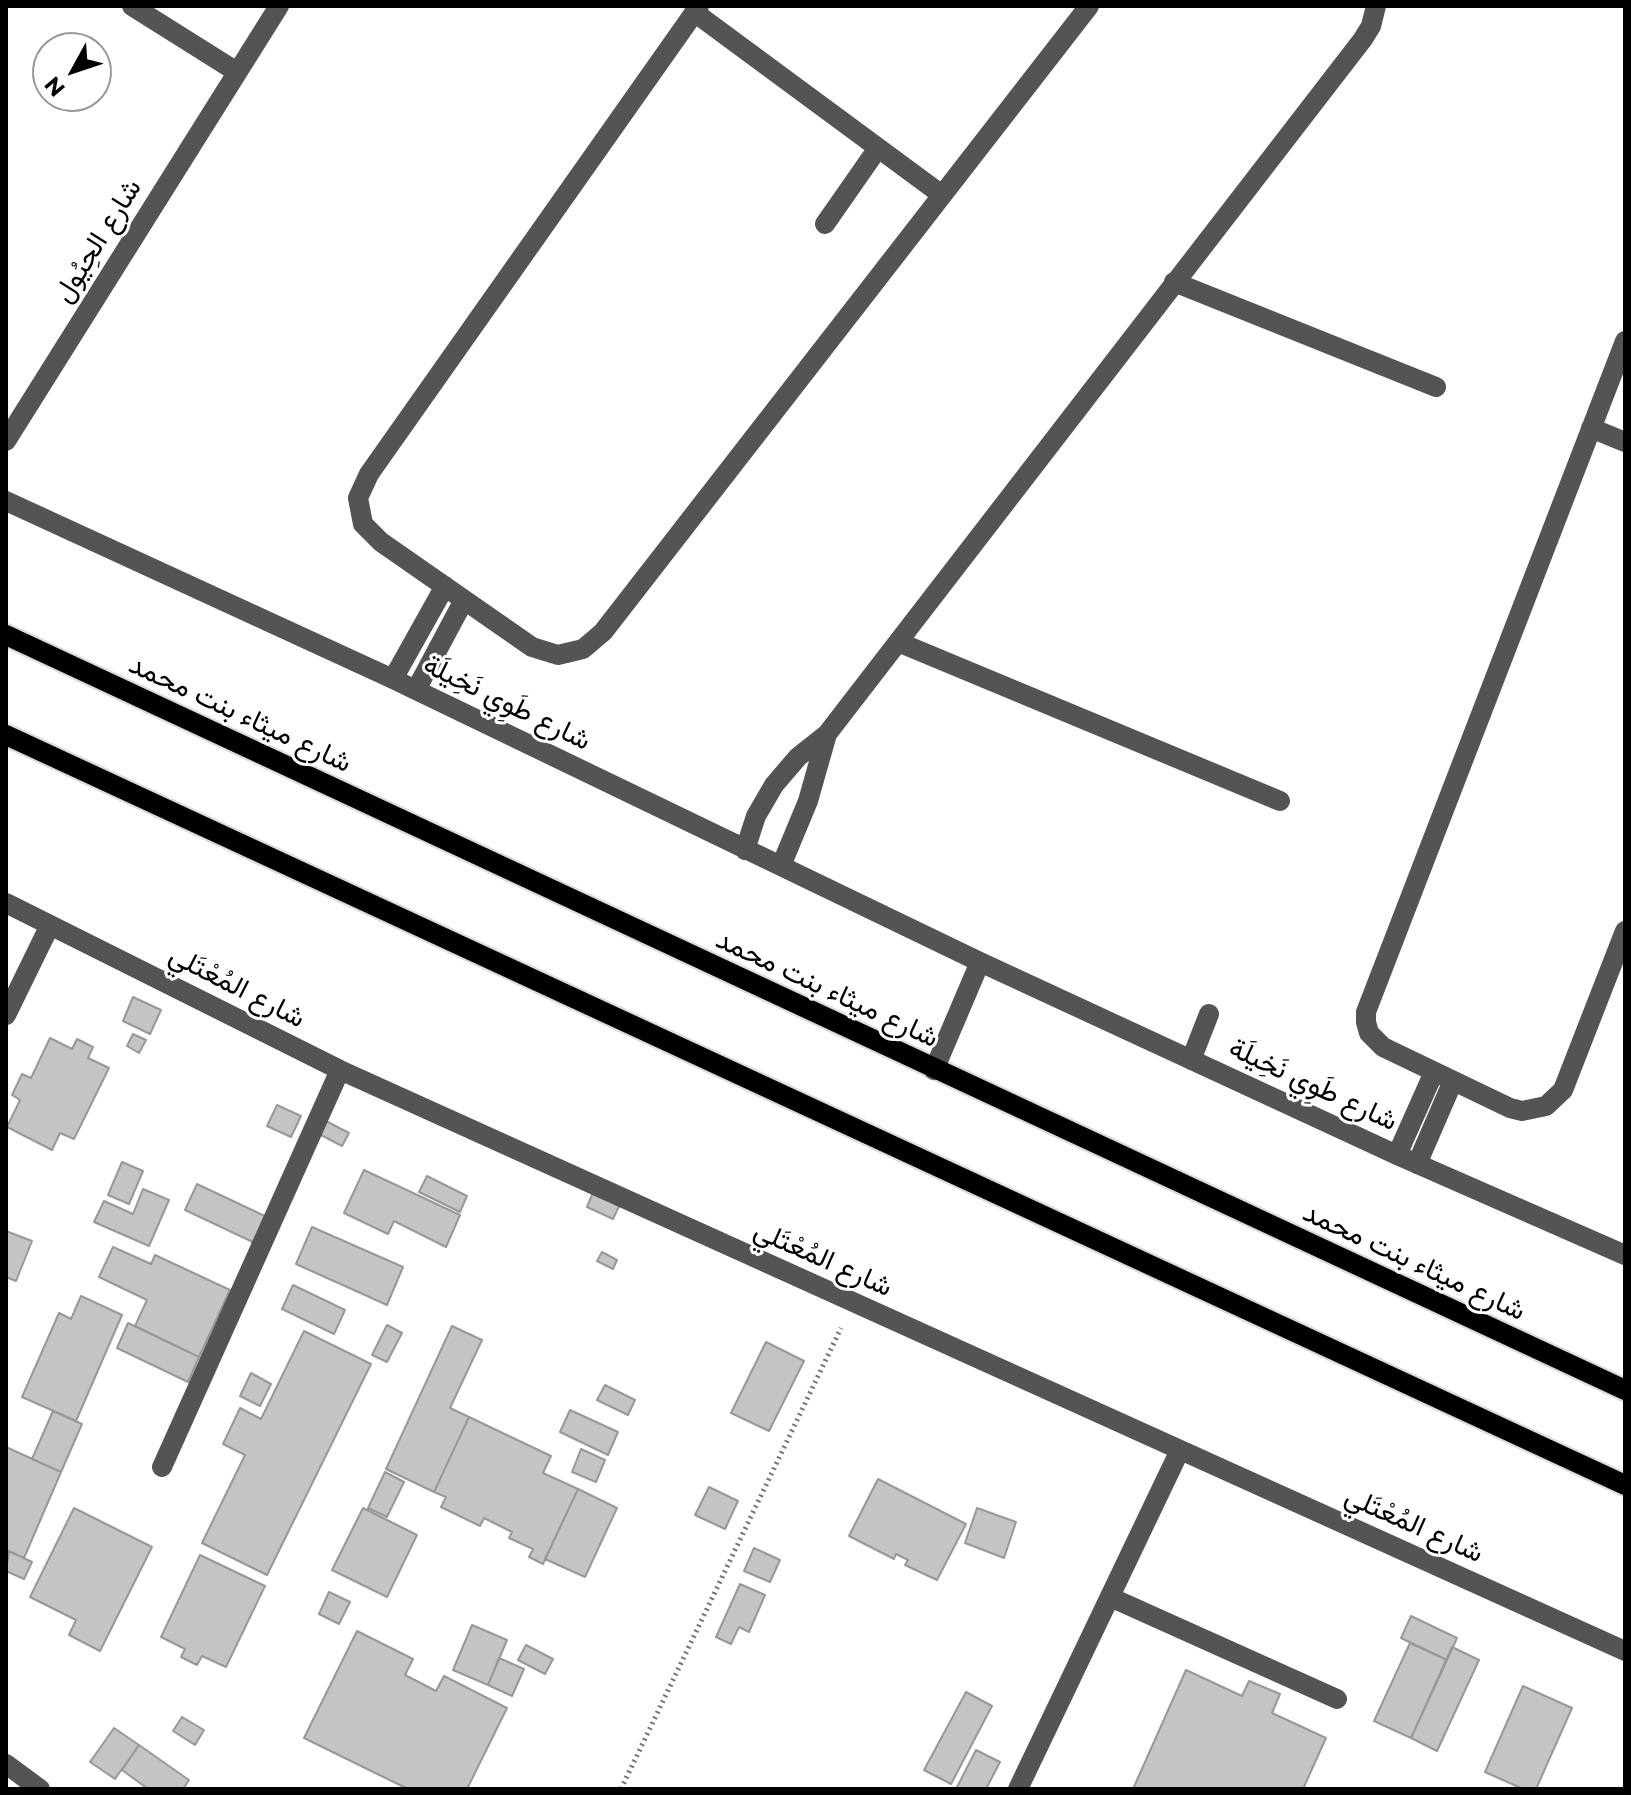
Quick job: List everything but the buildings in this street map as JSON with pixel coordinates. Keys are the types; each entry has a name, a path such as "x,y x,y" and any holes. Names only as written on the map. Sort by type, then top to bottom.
{"main road":[{"name":"شارع ميثاء بنت محمد","path":"6,635 1625,1390"},
{"path":"6,735 1625,1485"}],"street":[{"path":"132,6 237,72"},
{"name":"شارع الحِيُول","path":"6,441 279,6"},
{"path":"942,195 696,9 369,474 358,498 363,524 381,542 532,647 558,655 583,649 603,632 1089,6"},
{"path":"745,850 756,816 774,785 798,757 827,734 1363,39 1371,26 1376,6"},
{"path":"825,224 878,148"},
{"path":"1174,282 1436,387"},
{"path":"1625,341 1617,384 1591,428 1366,1012 1366,1022 1376,1042 1453,1081 1522,1111 1534,1111 1556,1100 1563,1090 1625,931"},
{"path":"1591,428 1625,442"},
{"name":"شارع طَوِي نَخِيلَة","path":"6,501 393,679 980,962 1397,1155 1625,1255"},
{"path":"393,679 445,586"},
{"path":"416,690 464,600"},
{"path":"898,642 1280,801"},
{"path":"781,866 808,801 827,734"},
{"name":"شارع المُعْتَلي","path":"6,903 340,1070 1625,1651"},
{"path":"6,1015 50,925"},
{"path":"934,1070 980,962"},
{"path":"1191,1060 1209,1014"},
{"path":"162,1467 340,1070"},
{"path":"1397,1155 1434,1072"},
{"path":"1417,1164 1453,1081"},
{"path":"1018,1789 1180,1450"},
{"path":"1110,1597 1337,1699"},
{"path":"6,1764 40,1789"}],"path":[{"path":"621,1789 853,1304"}]}
